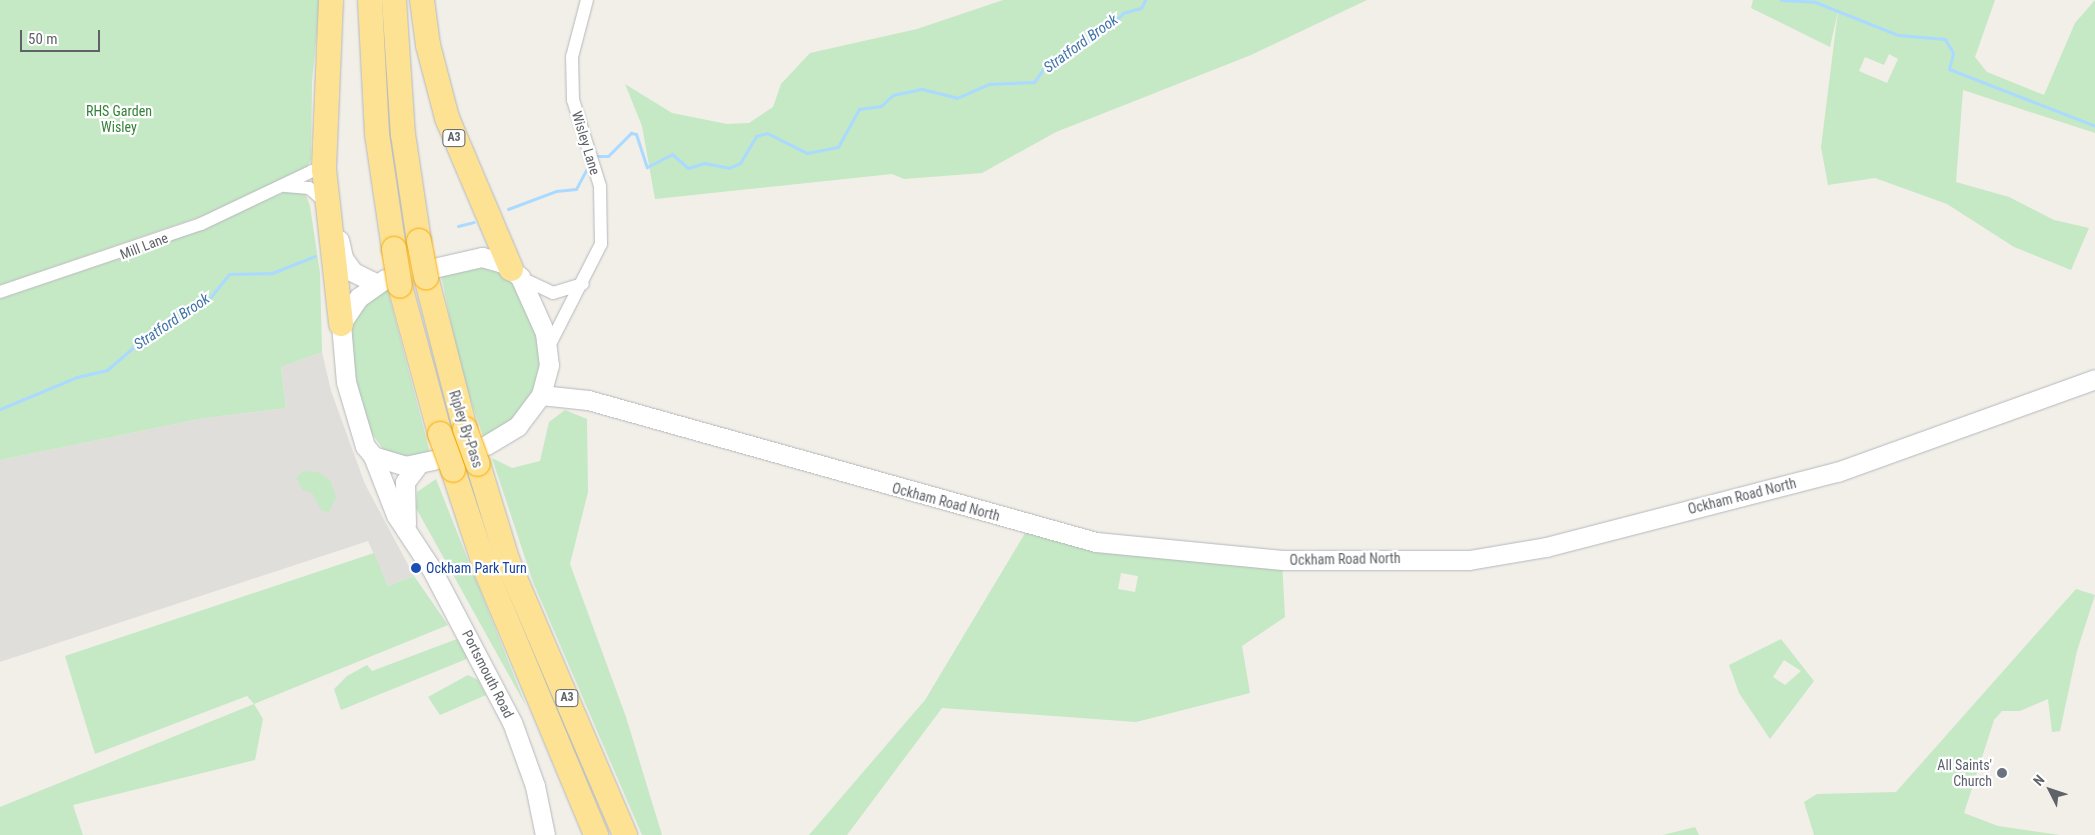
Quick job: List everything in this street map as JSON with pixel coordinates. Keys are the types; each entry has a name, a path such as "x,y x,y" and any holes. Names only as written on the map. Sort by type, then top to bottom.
{"highway":[{"path":"331,0 324,169 341,324"},
{"name":"Ripley By-Pass","path":"370,0 377,134 394,249 387,282 440,434 435,465 487,573 596,835"},
{"name":"Ripley By-Pass","path":"394,0 404,134 419,242 432,272 465,429 482,454 508,562 625,835"},
{"name":"A3","path":"422,0 428,45 447,118 509,255 515,273"}],"main road":[{"path":"324,169 334,177 343,258 359,277 387,282"},
{"path":"432,272 482,257 515,273 540,319 548,356 541,395 518,426 482,454"},
{"path":"341,324 359,297 387,282"},
{"name":"Portsmouth Road","path":"341,324 346,382 363,440 373,456 388,499 406,524 512,722 534,786 545,835"},
{"name":"Ockham Road North","path":"548,356 588,400"},
{"name":"Ockham Road North","path":"541,395 588,400 1096,542 1282,560 1469,560 1546,546 1837,472 2095,379"},
{"path":"373,456 390,464 435,465"},
{"name":"Portsmouth Road","path":"406,524 405,482 435,465"}],"street":[{"name":"Wisley Lane","path":"548,356 601,244 600,186 573,100 572,57 587,0"},
{"name":"Mill Lane","path":"0,292 109,259 240,208 283,186 324,169"},
{"path":"283,186 309,188 327,205"},
{"path":"515,273 537,289 553,293 583,284"}],"shaded area":[{"path":"322,352 331,391 365,484 414,576 388,586 368,541 0,662 0,460 204,418 286,408 281,367"}],"green space":[{"name":"RHS Garden Wisley","path":"0,0 320,0 312,82 311,160 306,169 226,208 0,285"},
{"path":"1003,0 1367,0 1251,55 1056,132 982,173 904,179 892,174 655,199 642,126 625,84 672,113 727,124 749,123 773,107 781,84 810,53 917,29"},
{"path":"1753,0 1995,0 1975,57 1987,72 2044,95 2075,23 2095,0 2095,133 1963,90 1956,182 2009,197 2054,220 2089,228 2071,270 2014,247 1947,204 1875,178 1828,185 1821,147 1838,11 1830,47 1751,8","holes":["1889,54 1898,59 1887,83 1859,71 1865,57 1884,65"]},
{"path":"290,190 305,193 310,206 320,273 322,352 281,367 286,408 204,418 0,460 0,299 156,246"},
{"path":"486,262 511,277 541,346 538,383 519,415 484,439 461,372 440,270"},
{"path":"386,284 431,455 406,458 383,449 370,431 360,401 349,336 353,313"},
{"path":"565,410 587,419 588,492 570,564 626,717 662,835 642,835 533,582 492,458 512,468 540,461 549,422"},
{"path":"303,471 318,472 330,480 336,497 329,512 322,511 312,493 303,490 296,478"},
{"path":"436,479 526,706 416,508 417,492"},
{"path":"1030,525 1282,560 1285,617 1242,646 1250,693 1136,722 942,708 847,835 809,835 925,700","holes":["1121,573 1138,576 1135,592 1118,589"]},
{"path":"374,553 388,586 414,576 448,625 254,704 247,696 95,754 65,656"},
{"path":"2076,589 2095,595 2077,651 2060,731 2052,732 2048,699 2020,711 2002,711 1994,720 1964,813 1998,826 2060,835 1814,835 1804,802 1817,794 1896,792"},
{"path":"457,639 469,658 341,710 334,689 347,676 367,665 372,671"},
{"path":"1781,639 1814,681 1770,739 1739,693 1729,665","holes":["1784,660 1801,671 1785,685 1773,677"]},
{"path":"468,675 478,680 486,695 440,715 428,697"},
{"path":"254,704 263,719 255,760 73,805 83,835 0,835 0,807"},
{"path":"1695,827 1699,835 1663,835"}],"waterway":[{"name":"Stratford Brook","path":"595,156 608,156 631,133 636,134 647,167 672,154 688,168 704,163 729,168 740,163 756,136 767,133 807,153 838,147 859,109 881,106 893,95 922,89 957,98 989,84 1034,82 1045,67 1106,30 1123,13 1141,8 1145,0"},
{"path":"1781,0 1815,2 1898,35 1945,39 1953,53 1949,69 2095,126"},
{"name":"Stratford Brook","path":"508,209 556,191 576,189 589,165"},
{"name":"Stratford Brook","path":"458,226 474,222"},
{"name":"Stratford Brook","path":"0,409 77,377 107,370 151,332 209,299 229,274 272,273 315,256"}],"place":[{"name":"Ockham Park Turn","path":"416,568"},
{"name":"All Saints' Church","path":"2002,773"}]}
